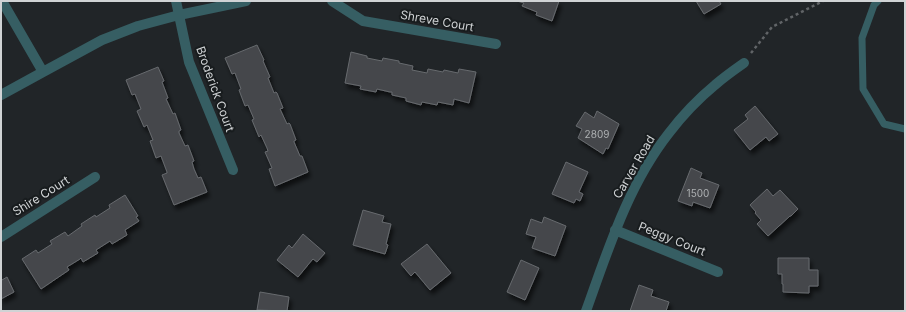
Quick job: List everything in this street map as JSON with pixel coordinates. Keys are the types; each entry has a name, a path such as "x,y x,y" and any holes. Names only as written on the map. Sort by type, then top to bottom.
{"street":[{"path":"2,1 43,72"},
{"name":"Broderick Court","path":"176,1 189,62 233,170"},
{"path":"1,95 102,40 138,26 179,15 246,1"},
{"name":"Shreve Court","path":"332,1 363,21 496,44"},
{"name":"Carver Road","path":"586,311 616,230 633,190 649,162 669,133 692,106 714,85 744,63"},
{"name":"Shire Court","path":"1,237 95,177"},
{"name":"Peggy Court","path":"616,230 718,272"}],"lane":[{"path":"878,1 874,5 862,38 863,89 884,124 905,129"}],"path":[{"path":"744,63 772,27 823,1"}],"building":[{"path":"517,1 559,1 552,21 536,15 537,12 522,6 524,3"},
{"path":"696,1 719,1 721,4 704,14"},
{"path":"257,45 264,60 263,61 270,77 268,78 274,93 277,93 283,108 280,109 287,124 290,124 296,140 294,142 300,156 302,156 308,172 275,186 269,169 272,168 265,152 268,151 267,148 261,135 259,137 248,105 245,106 235,73 232,74 225,58"},
{"path":"351,52 367,56 367,58 382,61 383,58 399,61 399,63 413,66 412,70 427,73 428,69 458,73 459,69 476,72 469,103 454,99 453,105 438,102 437,105 422,102 421,105 406,101 406,98 392,95 392,92 377,89 376,92 360,89 361,86 345,83"},
{"path":"158,67 164,81 162,82 168,98 166,99 173,114 175,113 181,130 179,133 185,146 188,145 194,161 192,162 194,169 198,178 201,177 207,192 174,205 162,175 167,172 161,156 156,158 150,141 153,140 147,125 144,127 137,111 141,109 135,94 132,95 126,80"},
{"path":"755,106 778,134 769,141 766,137 750,150 734,130 748,119 745,115"},
{"path":"597,111 619,124 608,149 606,148 603,154 578,138 582,129 576,126 585,112 594,118"},
{"path":"566,162 588,172 579,192 583,194 580,201 576,199 574,203 552,194"},
{"path":"691,168 702,173 700,178 719,185 710,208 693,202 692,206 678,201"},
{"path":"767,189 773,196 780,190 798,209 768,236 757,224 761,220 750,205"},
{"path":"125,195 138,216 136,217 139,221 125,230 127,235 112,244 110,241 96,250 98,253 83,262 81,258 67,267 69,270 41,289 22,259 36,250 38,253 52,244 50,241 65,232 68,236 82,226 81,224 110,208 109,205"},
{"path":"363,210 384,216 382,222 391,224 385,254 353,245"},
{"path":"544,217 566,226 555,256 532,248 536,237 526,234 531,219 542,223"},
{"path":"303,234 325,253 317,262 313,259 298,277 277,260 289,245 292,248"},
{"path":"427,244 451,273 430,290 415,272 411,276 401,264"},
{"path":"778,258 809,258 809,270 818,270 818,286 809,286 809,293 783,292 782,274 778,274"},
{"path":"521,260 539,268 525,300 507,292"},
{"path":"1,277 2,280 7,277 14,292 1,299"},
{"path":"639,285 653,290 651,296 669,302 666,311 630,311"},
{"path":"260,292 289,297 287,311 257,310"}]}
